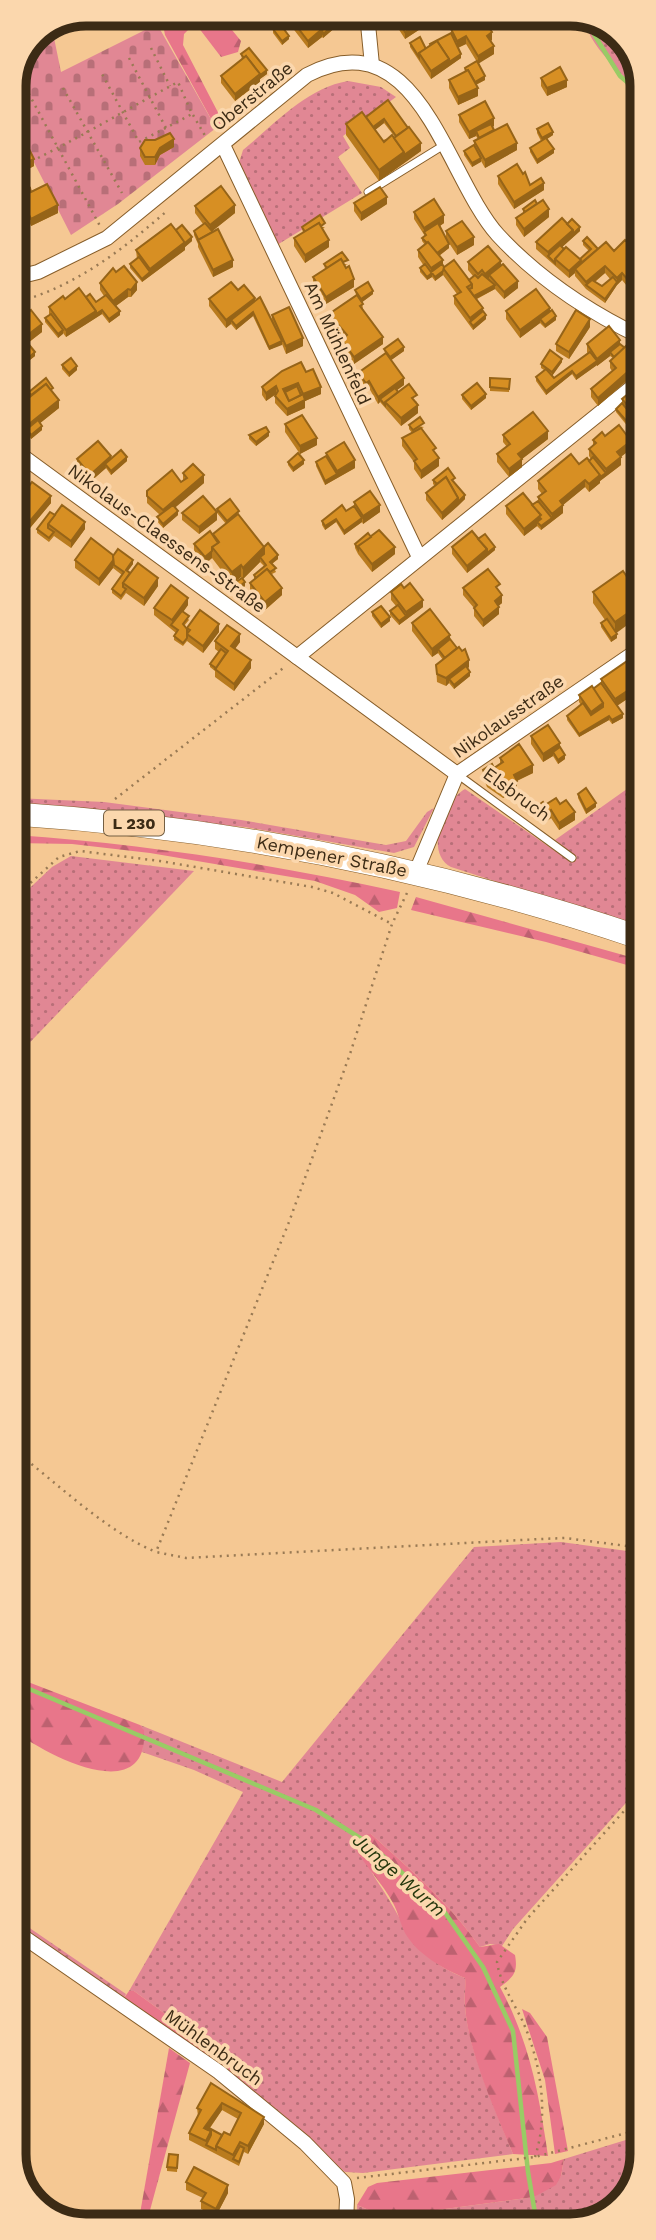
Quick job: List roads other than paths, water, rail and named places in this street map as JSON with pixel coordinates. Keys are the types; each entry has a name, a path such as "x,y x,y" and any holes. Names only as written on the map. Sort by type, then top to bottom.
{"main road":[{"name":"Kempener Straße","path":"26,815 183,829 412,881 528,901 630,934"}],"street":[{"path":"367,26 372,65 408,88 497,233 550,282 630,330"},
{"name":"Oberstraße","path":"26,275 38,272 107,238 307,75 323,67 353,63 372,65"},
{"name":"Am Mühlenfeld","path":"218,148 419,557"},
{"path":"297,657 630,389"},
{"name":"Nikolaus-Claessens-Straße","path":"26,459 297,657"},
{"name":"Nikolausstraße","path":"297,657 457,774 630,656"},
{"name":"Elsbruch","path":"412,881 457,774"},
{"name":"Mühlenbruch","path":"26,1939 219,2072 304,2143 344,2183 346,2214"}],"lane":[{"path":"368,192 444,145"},
{"name":"Elsbruch","path":"457,774 572,858"}],"waterway":[{"path":"592,31 620,76 630,84"},
{"name":"Junge Wurm","path":"26,1688 316,1810 368,1843 441,1907 483,1967 513,2031 535,2214"}]}
